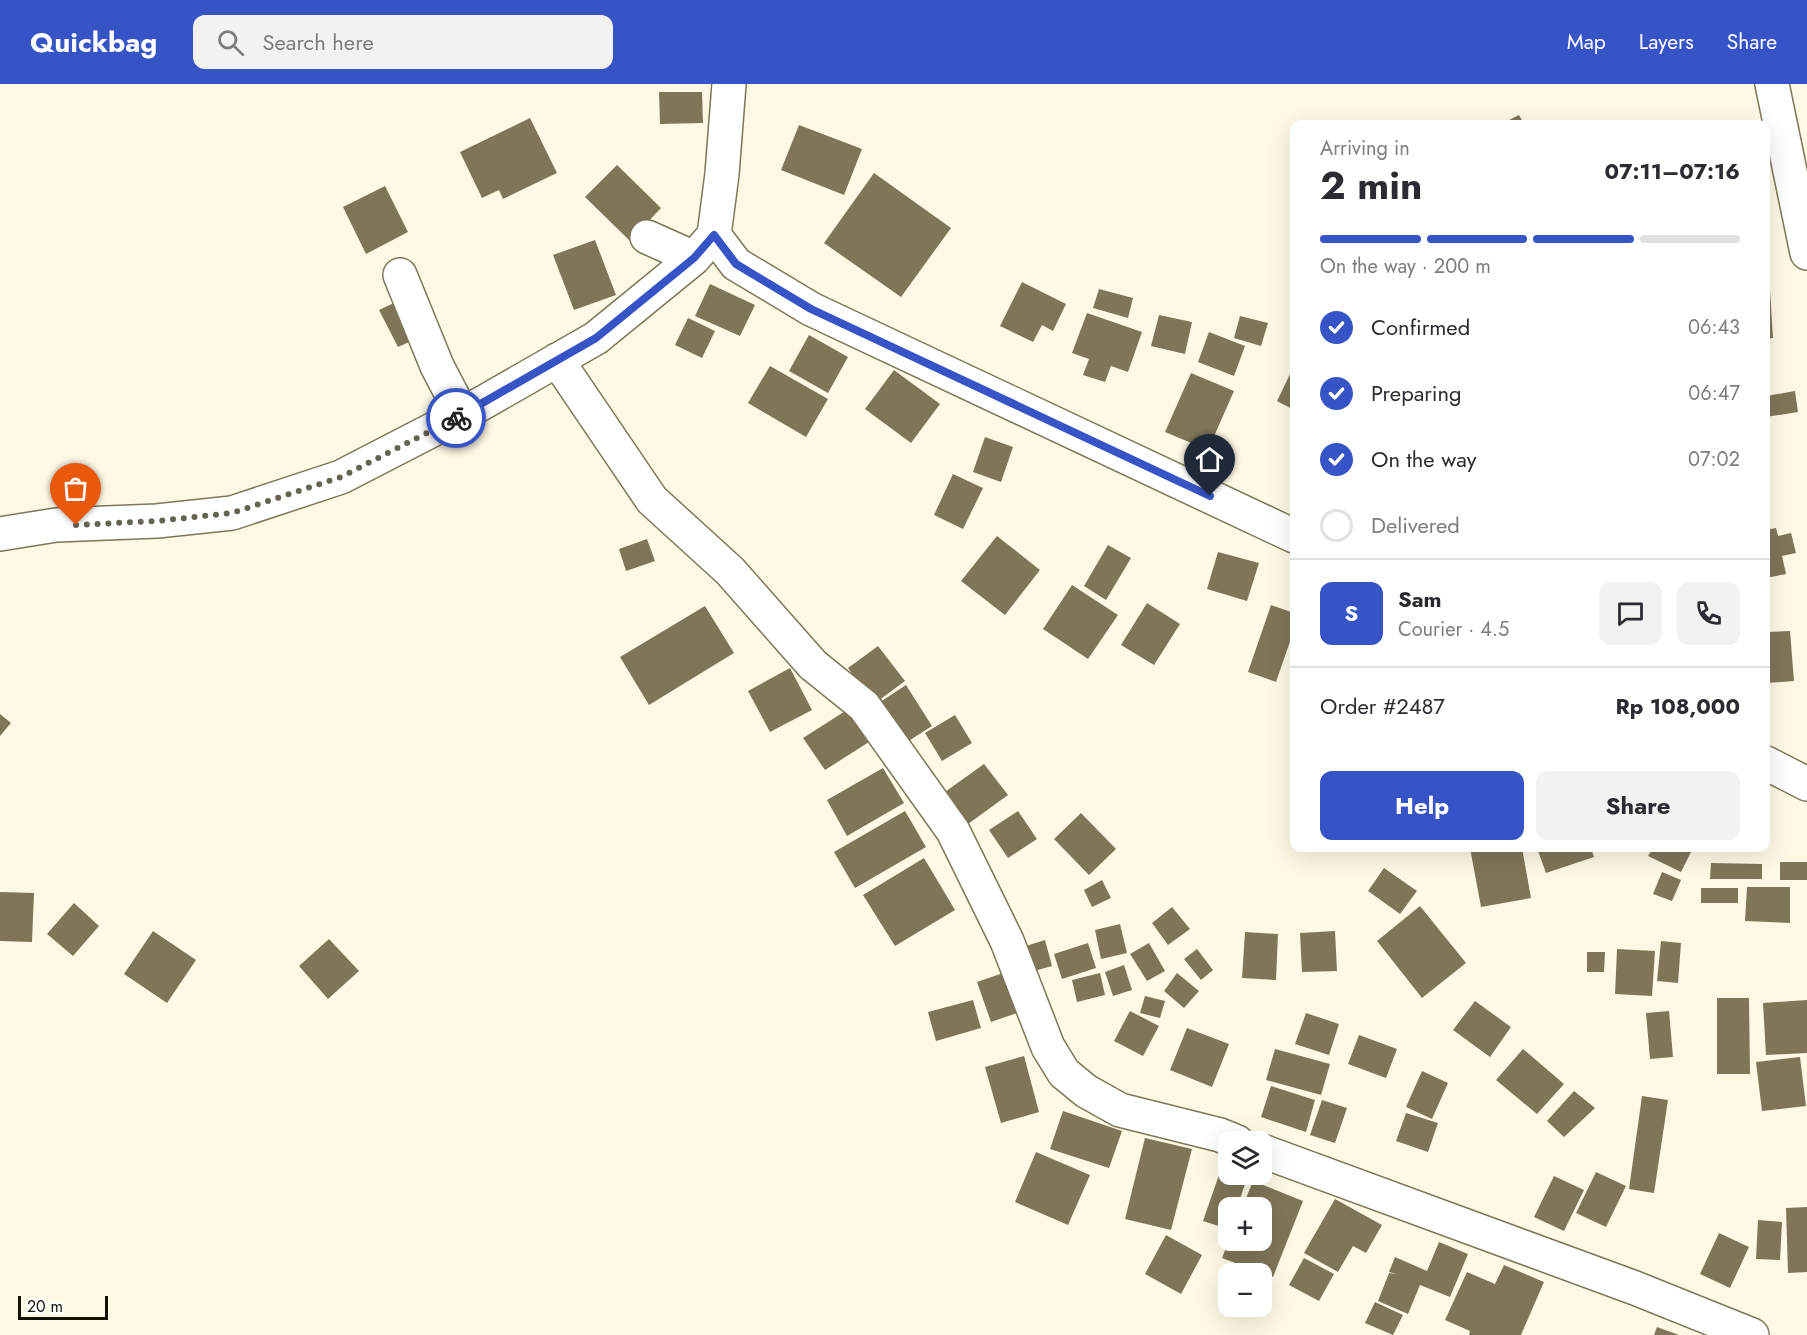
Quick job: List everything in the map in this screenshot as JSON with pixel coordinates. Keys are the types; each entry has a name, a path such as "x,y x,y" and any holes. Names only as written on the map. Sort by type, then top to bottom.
{"street":[{"path":"0,534 56,525 157,521 232,513 341,477 462,414 596,338 704,247 722,174 729,84"},
{"path":"1772,84 1807,253"},
{"path":"647,237 704,247 811,309 1290,534"},
{"path":"400,275 436,366 462,414"},
{"path":"557,360 652,500 730,571 813,665 864,706 953,831 1007,941 1048,1047 1064,1073 1086,1092 1120,1110 1218,1134"},
{"path":"1770,765 1807,783"},
{"path":"1272,1155 1635,1288 1752,1335"}],"building":[{"path":"659,92 702,92 703,123 660,124"},
{"path":"1519,115 1522,120 1509,120"},
{"path":"530,118 557,173 503,199 499,190 482,198 460,152"},
{"path":"799,125 862,149 844,195 781,170"},
{"path":"617,165 661,208 630,241 585,197"},
{"path":"874,173 951,228 901,297 824,243"},
{"path":"385,186 408,232 366,254 343,207"},
{"path":"595,240 616,295 574,310 553,255"},
{"path":"1022,282 1066,304 1053,331 1042,325 1033,342 1000,326"},
{"path":"710,284 755,305 740,336 695,316"},
{"path":"1099,289 1133,298 1128,318 1093,308"},
{"path":"1770,290 1773,338 1770,338"},
{"path":"398,301 416,339 398,347 379,310"},
{"path":"1087,313 1142,332 1128,372 1111,366 1105,382 1083,375 1089,359 1072,353"},
{"path":"1159,315 1192,322 1185,354 1151,346"},
{"path":"1240,316 1268,323 1261,346 1234,338"},
{"path":"688,318 715,331 702,358 675,345"},
{"path":"1209,332 1245,346 1234,376 1198,362"},
{"path":"809,335 848,357 828,393 789,371"},
{"path":"770,366 828,399 806,437 748,403"},
{"path":"894,370 940,404 911,443 865,409"},
{"path":"1191,373 1234,391 1208,450 1165,432"},
{"path":"1290,374 1290,408 1277,401"},
{"path":"1795,391 1798,412 1770,416 1770,395"},
{"path":"985,437 1013,447 1001,482 973,472"},
{"path":"953,474 983,488 963,529 934,515"},
{"path":"1776,528 1778,536 1791,533 1796,553 1782,556 1786,574 1770,577 1770,529"},
{"path":"997,536 1040,570 1005,615 961,581"},
{"path":"647,539 655,561 626,571 619,549"},
{"path":"1108,545 1131,558 1106,600 1084,586"},
{"path":"1218,552 1259,563 1247,601 1207,589"},
{"path":"1072,585 1118,615 1088,659 1043,629"},
{"path":"1147,603 1180,624 1154,665 1121,645"},
{"path":"1271,605 1290,612 1290,642 1276,682 1248,672"},
{"path":"705,606 734,653 649,705 620,657"},
{"path":"1790,631 1794,681 1770,683 1770,632"},
{"path":"878,646 905,681 874,704 848,668"},
{"path":"790,668 812,710 770,732 748,691"},
{"path":"906,685 932,726 904,744 877,704"},
{"path":"847,710 869,742 825,770 803,738"},
{"path":"0,714 11,723 0,736"},
{"path":"955,715 972,743 942,761 925,733"},
{"path":"984,764 1008,795 968,824 945,792"},
{"path":"883,768 904,803 847,836 827,800"},
{"path":"905,811 926,847 855,888 834,852"},
{"path":"1018,811 1037,839 1008,858 989,830"},
{"path":"1081,813 1116,849 1089,875 1054,839"},
{"path":"1471,852 1523,852 1531,898 1481,907"},
{"path":"1538,852 1592,852 1594,857 1546,873"},
{"path":"1650,852 1691,852 1681,872 1648,856"},
{"path":"924,858 955,910 895,946 863,895"},
{"path":"1780,862 1807,862 1807,880 1780,880"},
{"path":"1711,863 1762,864 1762,879 1710,879"},
{"path":"1384,868 1417,891 1400,914 1368,891"},
{"path":"1662,872 1681,880 1672,901 1653,894"},
{"path":"1102,880 1111,898 1092,907 1084,890"},
{"path":"1747,887 1790,887 1790,923 1745,921"},
{"path":"1701,888 1738,888 1738,903 1701,903"},
{"path":"0,892 34,893 32,942 0,941"},
{"path":"74,903 99,926 73,956 47,934"},
{"path":"1420,906 1466,963 1422,998 1377,941"},
{"path":"1172,907 1190,929 1168,945 1152,923"},
{"path":"1120,924 1127,953 1101,959 1095,930"},
{"path":"153,931 196,960 167,1003 124,974"},
{"path":"1335,931 1337,971 1302,972 1300,933"},
{"path":"1245,932 1278,934 1276,980 1242,978"},
{"path":"329,939 359,971 328,999 299,966"},
{"path":"1045,940 1052,966 1034,971 1026,946"},
{"path":"1661,941 1681,943 1678,983 1657,981"},
{"path":"1088,943 1096,968 1062,979 1054,954"},
{"path":"1149,943 1165,971 1147,981 1130,954"},
{"path":"1197,949 1213,970 1201,980 1184,959"},
{"path":"1617,949 1655,951 1652,996 1615,994"},
{"path":"1587,952 1605,952 1604,972 1587,972"},
{"path":"1124,965 1132,990 1113,996 1105,972"},
{"path":"1006,972 1020,1012 991,1022 977,982"},
{"path":"1100,973 1105,995 1077,1002 1072,980"},
{"path":"1177,973 1199,991 1184,1008 1164,991"},
{"path":"1145,996 1165,1001 1160,1018 1140,1013"},
{"path":"1717,998 1749,998 1750,1074 1717,1074"},
{"path":"973,1000 981,1028 936,1041 928,1012"},
{"path":"1807,1000 1807,1053 1766,1055 1763,1003"},
{"path":"1475,1001 1511,1027 1490,1057 1453,1030"},
{"path":"1130,1011 1159,1026 1143,1056 1114,1041"},
{"path":"1669,1011 1673,1057 1650,1059 1646,1013"},
{"path":"1306,1013 1339,1024 1329,1055 1295,1044"},
{"path":"1187,1028 1229,1044 1212,1087 1170,1070"},
{"path":"1359,1035 1397,1049 1386,1078 1348,1064"},
{"path":"1275,1049 1330,1064 1321,1095 1266,1080"},
{"path":"1523,1049 1564,1084 1537,1114 1496,1080"},
{"path":"1024,1056 1039,1112 1001,1123 985,1067"},
{"path":"1800,1057 1806,1106 1762,1111 1756,1062"},
{"path":"1422,1071 1448,1083 1432,1119 1406,1107"},
{"path":"1271,1086 1315,1100 1306,1132 1261,1117"},
{"path":"1574,1091 1595,1108 1564,1137 1547,1121"},
{"path":"1642,1096 1668,1100 1654,1193 1629,1189"},
{"path":"1322,1100 1347,1108 1335,1143 1310,1135"},
{"path":"1063,1111 1122,1131 1109,1168 1050,1149"},
{"path":"1406,1113 1438,1123 1428,1152 1396,1141"},
{"path":"1145,1138 1192,1149 1171,1230 1125,1219"},
{"path":"1036,1152 1090,1175 1068,1225 1015,1202"},
{"path":"1596,1172 1626,1186 1606,1227 1576,1213"},
{"path":"1554,1176 1584,1190 1564,1231 1534,1217"},
{"path":"1218,1178 1218,1185 1245,1185 1241,1197 1218,1197 1218,1226 1203,1221"},
{"path":"1251,1185 1263,1185 1303,1201 1273,1277 1272,1263 1235,1263 1222,1258 1225,1251 1272,1251 1272,1197 1246,1197"},
{"path":"1335,1199 1382,1225 1366,1253 1353,1246 1338,1272 1304,1253"},
{"path":"1807,1207 1807,1272 1788,1273 1786,1208"},
{"path":"1758,1220 1782,1222 1780,1260 1756,1259"},
{"path":"1719,1233 1749,1247 1730,1288 1700,1274"},
{"path":"1166,1235 1202,1255 1181,1294 1145,1274"},
{"path":"1439,1242 1468,1254 1450,1297 1420,1285 1408,1314 1378,1301 1389,1273 1396,1274 1389,1272 1395,1257 1427,1271"},
{"path":"1304,1258 1334,1274 1319,1301 1289,1285"},
{"path":"1504,1265 1544,1282 1521,1335 1469,1335 1470,1331 1445,1320 1467,1272 1495,1284"},
{"path":"1375,1302 1403,1315 1393,1335 1365,1323"},
{"path":"1657,1327 1679,1335 1654,1335"}],"way so far":[{"path":"76,525 157,521 232,513 341,477 456,418"}],"route":[{"path":"456,418 596,338 694,258 714,235 736,264 811,309 1210,496"}]}
